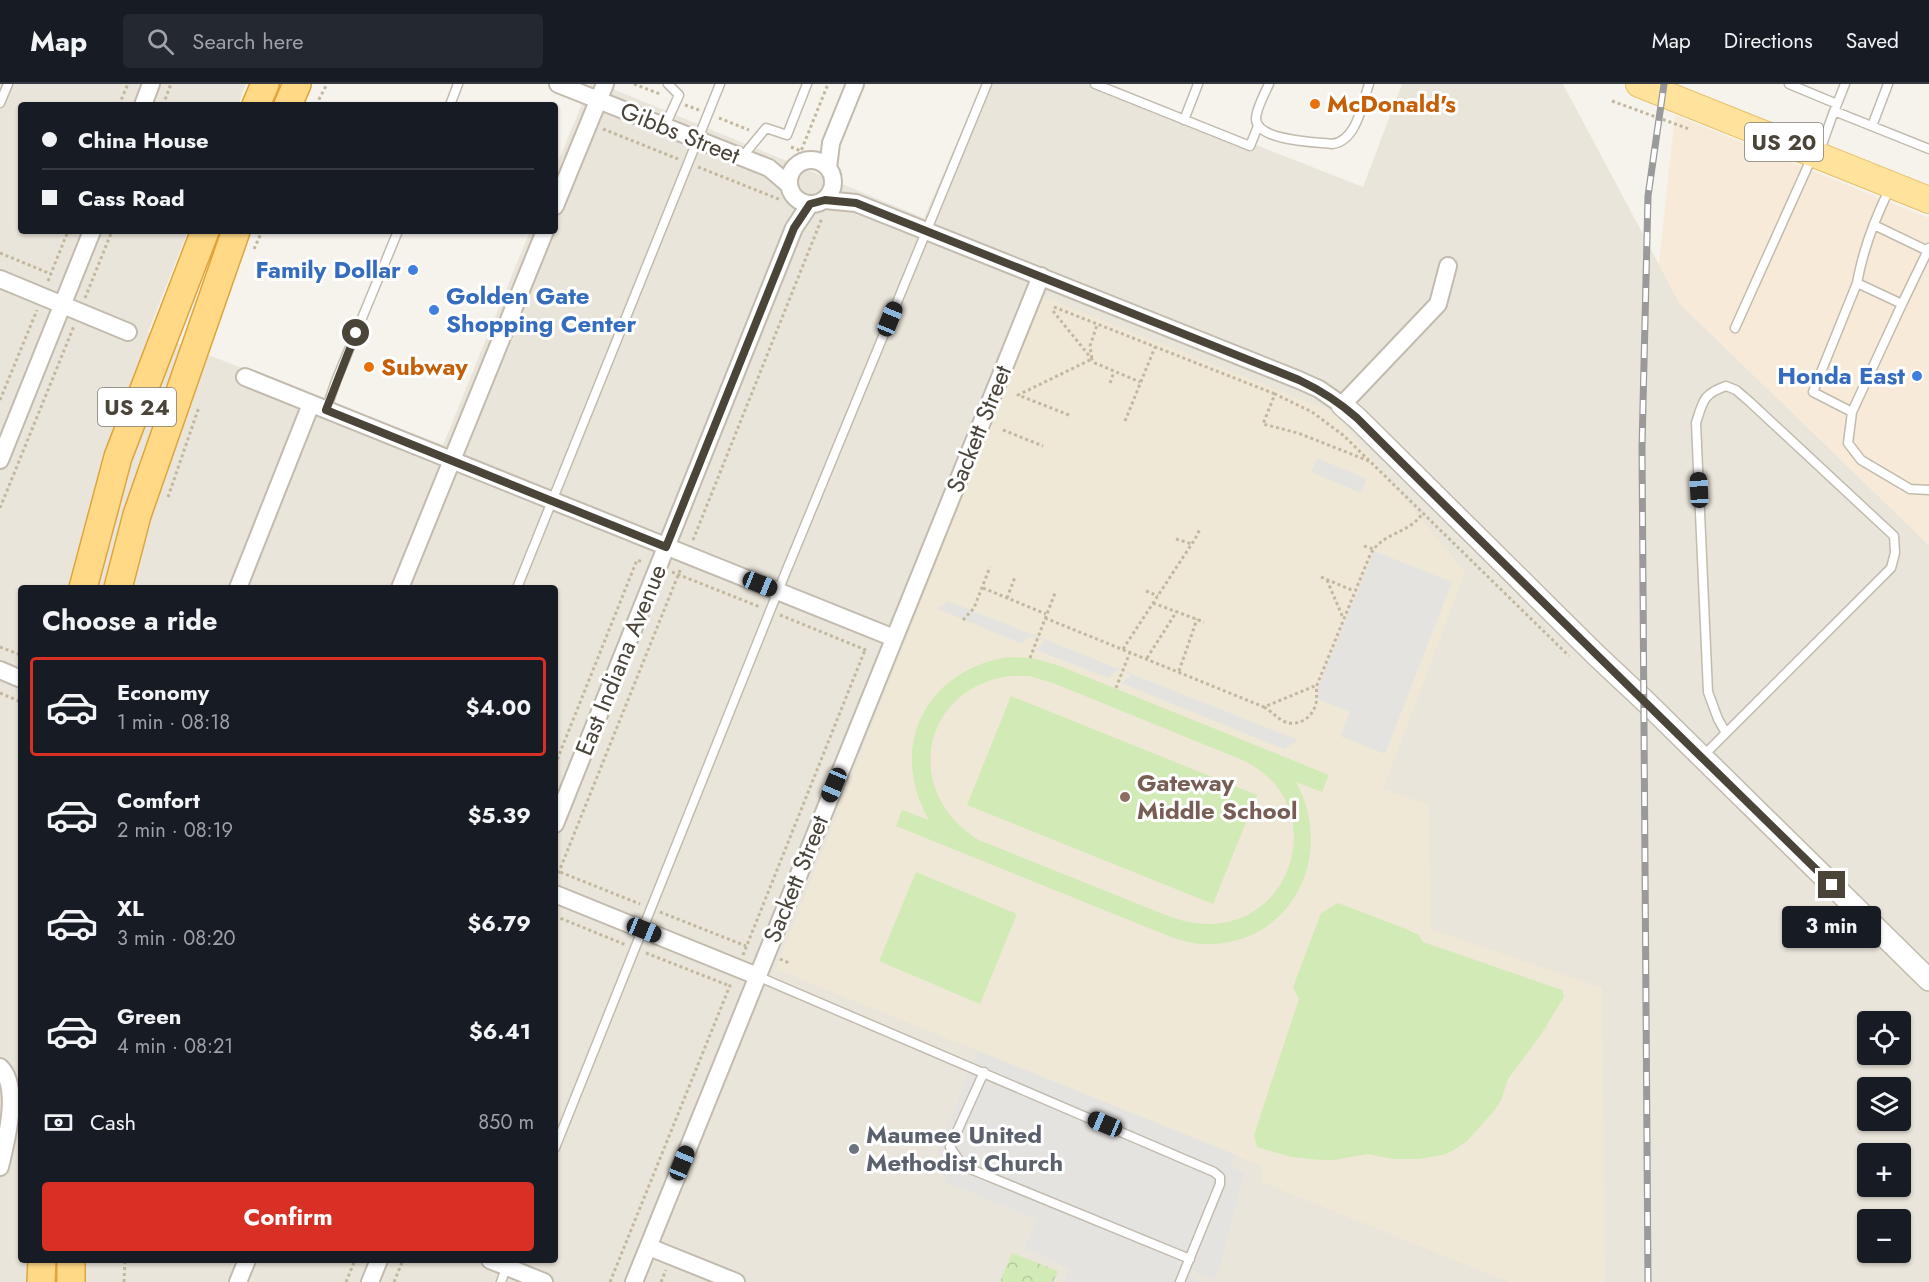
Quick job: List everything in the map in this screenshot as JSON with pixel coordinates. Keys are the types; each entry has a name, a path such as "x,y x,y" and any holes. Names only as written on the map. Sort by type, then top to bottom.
{"highway":[{"path":"257,102 265,84"},
{"path":"289,102 297,84"},
{"name":"US 24","path":"84,585 118,458 204,234"},
{"name":"US 24","path":"119,585 137,515 235,234"},
{"path":"41,1282 42,1263"},
{"path":"71,1263 71,1282"}],"main road":[{"name":"US 20","path":"1639,84 1929,200"}],"street":[{"path":"144,102 151,84"},
{"name":"Gibbs Street","path":"558,84 769,168 805,197"},
{"path":"558,199 605,84"},
{"path":"805,197 829,195 831,143 855,84"},
{"path":"805,197 792,170 831,143"},
{"path":"804,162 819,161 856,203"},
{"name":"Gibbs Street","path":"769,168 804,162"},
{"path":"805,197 856,203 1299,380 1319,389 1342,405 1929,980"},
{"name":"East Indiana Avenue","path":"558,817 805,197"},
{"path":"0,460 91,234"},
{"path":"401,585 544,234"},
{"path":"1342,405 1438,304 1448,266"},
{"name":"Sackett Street","path":"634,1282 1041,276"},
{"path":"0,279 128,332"},
{"path":"244,376 894,638"},
{"path":"239,585 318,407"},
{"path":"0,670 18,678"},
{"path":"558,895 757,976"},
{"path":"0,1167 11,1097 9,1083 2,1069"},
{"path":"649,1247 736,1282"},
{"path":"238,1282 246,1263"},
{"path":"370,1282 377,1263"},
{"path":"506,1270 544,1282"}],"lane":[{"path":"0,103 8,84"},
{"path":"451,102 458,84"},
{"path":"666,126 680,95 668,84"},
{"path":"519,585 720,84"},
{"path":"742,157 766,128 787,135 807,84"},
{"path":"558,1141 778,591 987,84"},
{"path":"1095,84 1250,146 1258,126 1256,117 1269,84"},
{"path":"1122,95 1127,84"},
{"path":"1184,120 1198,84"},
{"path":"1258,126 1272,135 1288,139 1338,143 1352,131 1369,84"},
{"path":"1789,84 1872,126 1929,149"},
{"path":"1735,328 1816,154 1845,84"},
{"path":"1872,126 1888,84"},
{"path":"1852,412 1812,392 1857,283 1874,225 1891,185"},
{"path":"1874,225 1928,249 1852,412 1848,443 1862,460 1910,489 1929,490"},
{"path":"318,407 336,381 397,234"},
{"path":"1857,283 1902,304"},
{"path":"1702,757 1726,733 1891,568 1895,553 1894,536 1750,402 1736,390 1726,386 1710,392 1701,405 1696,423 1708,692 1726,733"},
{"path":"757,976 1205,1167 1220,1177 1220,1184 1180,1282"},
{"path":"984,1072 951,1147 963,1166 1190,1259"}],"path":[{"path":"120,102 128,84"},
{"path":"164,102 171,84"},
{"path":"318,102 327,84"},
{"path":"634,84 760,134"},
{"path":"791,147 801,151 828,84"},
{"path":"1612,101 1689,129"},
{"path":"0,400 67,234"},
{"path":"0,508 111,234"},
{"path":"0,253 51,274"},
{"path":"72,282 90,287"},
{"path":"1140,382 1100,366 1053,309 1275,394 1303,407 1343,435 1369,461 1298,433 1263,424 1275,394"},
{"path":"1092,359 1090,346 1097,325"},
{"path":"1125,421 1155,347"},
{"path":"1069,416 1017,395 1092,359"},
{"path":"1110,383 1114,372"},
{"path":"1003,430 1043,446"},
{"path":"983,588 1264,707 1287,723 1297,724 1312,713 1316,702 1317,685 1372,549 1388,536 1414,525 1422,514"},
{"path":"1123,649 1200,529"},
{"path":"1176,538 1192,544"},
{"path":"1364,546 1372,549"},
{"path":"558,758 637,560"},
{"path":"963,620 975,608 990,567"},
{"path":"1007,598 1015,577"},
{"path":"1321,577 1354,591"},
{"path":"1327,580 1344,618"},
{"path":"1146,591 1158,596"},
{"path":"1030,658 1055,592"},
{"path":"1153,603 1204,622"},
{"path":"1146,658 1177,611"},
{"path":"1179,672 1197,619"},
{"path":"0,647 18,654"},
{"path":"1116,688 1130,652"},
{"path":"1264,707 1317,685"},
{"path":"0,693 18,701"},
{"path":"124,1282 125,1263"},
{"path":"346,1282 354,1263"},
{"path":"394,1282 402,1263"}],"shaded area":[{"path":"0,84 246,84 239,102 18,102 18,234 187,234 148,332 443,445 529,234 558,234 558,162 590,84 601,84 924,218 982,84 1100,84 1363,187 1402,84 1563,84 1680,304 1929,545 1929,1282 0,1282"},
{"path":"1675,115 1929,218 1929,545 1680,304 1659,264"},
{"name":"Gateway Middle School","path":"1042,296 1333,412 1465,572 1383,789 1429,805 1430,929 1602,988 1605,1282 1509,1282 1262,1182 1262,1166 776,969"},
{"path":"1317,458 1367,479 1361,493 1311,472"},
{"path":"1374,551 1452,582 1385,754 1340,736 1350,712 1318,699 1318,687"},
{"path":"948,601 1298,740 1284,749 1121,683 1131,675 1118,670 1108,678 1036,650 1045,641 1031,636 1022,644 938,609"},
{"path":"978,1051 1236,1155 1231,1167 1244,1173 1216,1280 1191,1270 1189,1276 1201,1282 1064,1282 1069,1268 1025,1248 1037,1219 947,1183 938,1151"}],"green space":[{"path":"1008,657 1032,658 1060,666 1329,775 1322,792 1296,782 1307,810 1311,839 1307,867 1297,893 1281,914 1259,931 1232,942 1191,943 896,826 902,810 929,820 917,793 912,766 914,740 922,716 936,695 955,678 979,665","holes":["1009,676 1029,676 1053,683 1240,759 1271,780 1289,808 1294,840 1287,871 1270,898 1244,917 1209,924 1168,916 979,840 955,820 939,797 931,771 932,746 940,721 956,701 979,685"]},
{"path":"1011,696 1257,795 1213,904 967,805"},
{"path":"916,872 1017,914 980,1004 879,961"},
{"path":"1338,903 1406,929 1419,935 1423,942 1562,990 1564,996 1562,1000 1540,1036 1508,1079 1501,1100 1494,1111 1467,1141 1443,1155 1419,1159 1394,1159 1367,1154 1335,1160 1321,1160 1291,1157 1257,1147 1254,1135 1299,999 1293,987 1321,913"},
{"path":"1012,1253 1058,1271 1053,1282 1000,1282"}],"railway":[{"path":"1648,1282 1642,447 1648,196 1664,84"}],"place":[{"name":"McDonald's","path":"1315,104"},
{"name":"Family Dollar","path":"413,270"},
{"name":"Golden Gate Shopping Center","path":"434,310"},
{"name":"Subway","path":"369,367"},
{"name":"Honda East","path":"1917,376"},
{"name":"Gateway Middle School","path":"1125,797"},
{"name":"Maumee United Methodist Church","path":"854,1149"}],"route":[{"path":"356,333 326,410 666,547 794,228 810,204 825,200 856,203 1299,380 1319,389 1342,405 1832,885"}]}
